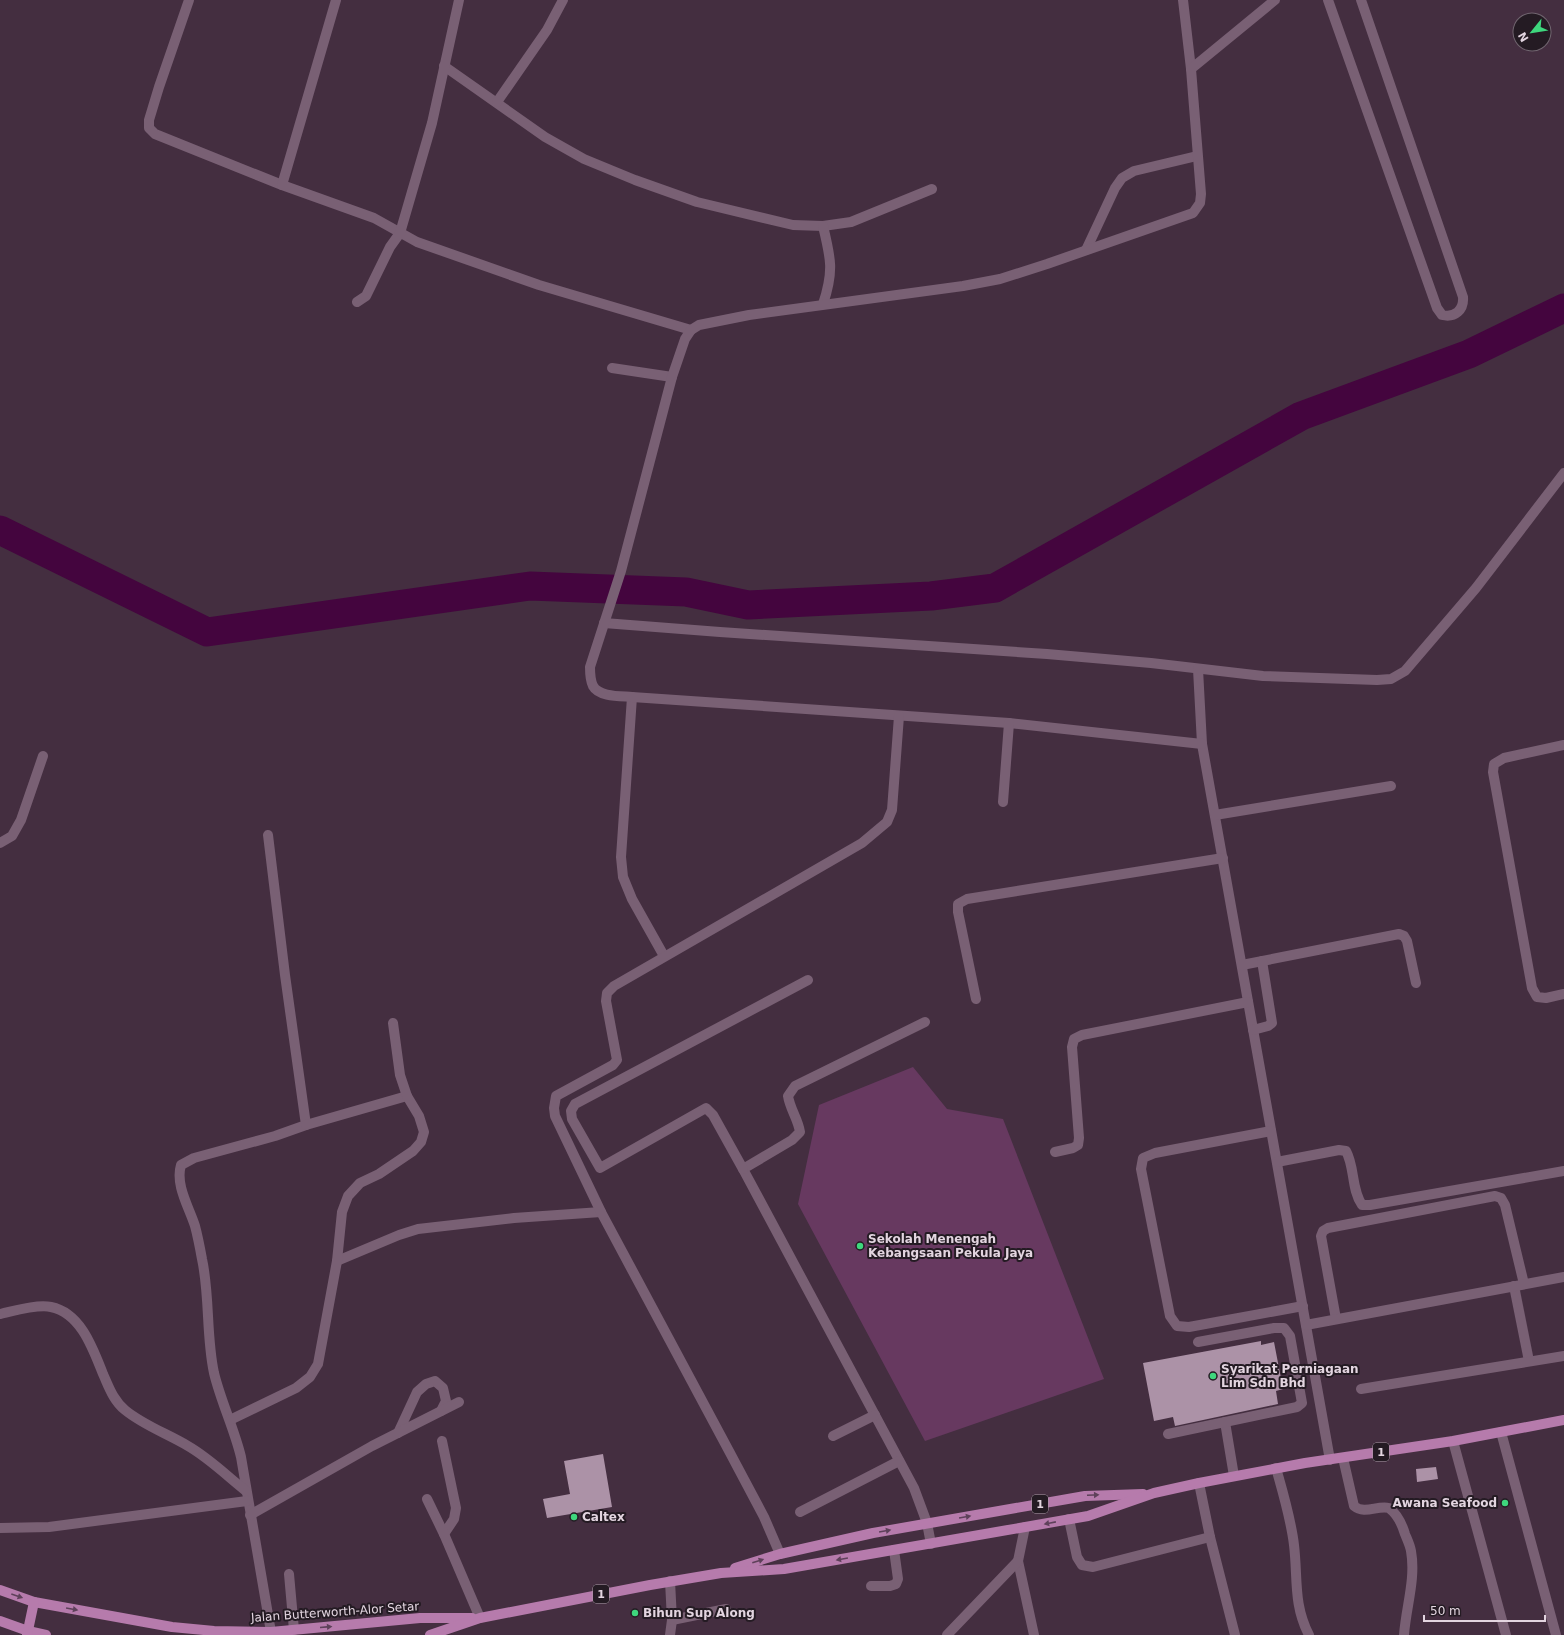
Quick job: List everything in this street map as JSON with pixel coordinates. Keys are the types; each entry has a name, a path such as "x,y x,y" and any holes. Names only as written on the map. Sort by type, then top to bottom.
{"main road":[{"name":"1","path":"430,1635 480,1618 670,1581 721,1573 784,1569 1088,1516 1154,1493 1199,1483 1276,1468 1453,1441 1564,1420"},
{"name":"1","path":"721,1573 780,1554 927,1523 1085,1496 1154,1493"},
{"name":"Jalan Butterworth-Alor Setar","path":"0,1590 34,1602 172,1627 214,1631 271,1632 420,1618 480,1618"},
{"path":"27,1633 34,1602"},
{"path":"0,1621 27,1633 46,1635"}],"street":[{"path":"189,0 149,120 149,128 156,134 282,184 374,218 417,242 539,285 691,330"},
{"path":"282,184 336,0"},
{"path":"357,302 366,296 390,247 400,233 432,123 459,0"},
{"path":"497,102 547,30 563,0"},
{"path":"1183,0 1191,69 1201,194 1200,203 1193,213 1000,279 963,286 823,304 718,321 699,325 691,330 685,339 672,377 621,571 590,667 593,686 596,690 601,693 632,697 1009,723 1202,744"},
{"path":"1191,69 1275,0"},
{"path":"1328,0 1437,308 1442,315 1448,317 1461,310 1464,304 1463,297 1361,0"},
{"path":"444,66 551,141 584,159 635,180 697,202 732,211 793,225 823,226 851,222 932,189"},
{"path":"1086,250 1115,188 1122,178 1134,171 1197,156"},
{"path":"823,226 829,251 831,272 830,285 823,304"},
{"path":"612,368 672,377"},
{"path":"604,623 1047,654 1151,663 1262,676 1377,680 1391,679 1405,671 1476,588 1564,473"},
{"path":"1198,669 1202,744 1330,1460"},
{"path":"632,697 621,857 623,877 632,899 664,956"},
{"path":"780,1554 764,1516 601,1212 556,1116 554,1108 556,1096 613,1065 617,1060 606,1001 607,993 614,986 862,843 887,822 892,810 899,716"},
{"path":"1003,802 1009,723"},
{"path":"1564,745 1504,758 1494,764 1493,772 1532,988 1537,997 1546,998 1564,994"},
{"path":"0,843 12,836 21,820 43,756"},
{"path":"1215,815 1391,786"},
{"path":"268,834 282,952 306,1125"},
{"path":"976,999 958,912 958,904 967,899 1222,858"},
{"path":"1242,965 1400,934 1404,936 1407,941 1416,983"},
{"path":"1253,1030 1268,1026 1272,1023 1262,961"},
{"path":"808,980 575,1104 571,1111 572,1119 600,1168 706,1108 713,1115 914,1488 927,1523 931,1544"},
{"path":"1055,1152 1073,1148 1078,1145 1079,1138 1072,1047 1074,1039 1082,1035 1248,1002"},
{"path":"743,1169 792,1140 800,1132 798,1121 789,1105 788,1096 795,1086 925,1022"},
{"path":"230,1420 296,1388 310,1377 318,1364 337,1261 342,1212 348,1196 360,1183 384,1170 413,1151 421,1142 424,1132 419,1116 407,1096 400,1075 393,1023"},
{"path":"271,1632 246,1496 241,1457 236,1435 221,1400 214,1372 202,1261 195,1227 180,1185 179,1174 181,1165 194,1158 275,1136 306,1125 407,1096"},
{"path":"1271,1131 1155,1153 1143,1158 1141,1169 1170,1316 1177,1326 1189,1327 1303,1306"},
{"path":"1277,1162 1339,1150 1346,1151 1349,1157 1358,1199 1362,1205 1378,1204 1564,1171"},
{"path":"1336,1319 1321,1236 1323,1231 1328,1228 1495,1196 1501,1198 1505,1205 1530,1361"},
{"path":"337,1261 399,1235 418,1229 514,1218 601,1212"},
{"path":"1306,1325 1564,1277"},
{"path":"0,1314 34,1308 50,1307 65,1313 81,1328 93,1349 110,1391 116,1401 134,1416 190,1447 246,1496"},
{"path":"1168,1434 1297,1407 1302,1403 1290,1336 1284,1328 1274,1328 1198,1342"},
{"path":"1362,1389 1564,1356"},
{"path":"398,1433 417,1392 426,1384 435,1381 443,1388 446,1401 441,1411"},
{"path":"250,1515 398,1433 459,1402"},
{"path":"833,1436 875,1415"},
{"path":"1225,1422 1234,1476"},
{"path":"1502,1432 1556,1635"},
{"path":"442,1441 456,1508 454,1519 444,1534"},
{"path":"1453,1441 1506,1635"},
{"path":"1343,1458 1354,1506 1358,1509 1365,1510 1389,1508 1393,1511 1402,1525 1411,1551 1411,1592 1404,1635"},
{"path":"800,1512 899,1461"},
{"path":"1276,1468 1289,1513 1294,1546 1297,1600 1302,1621 1309,1635"},
{"path":"1199,1483 1210,1538 1235,1635"},
{"path":"0,1528 49,1527 246,1496"},
{"path":"427,1499 444,1534 480,1618"},
{"path":"1069,1519 1077,1557 1082,1565 1093,1567 1210,1538"},
{"path":"1025,1527 1018,1561 1034,1635"},
{"path":"871,1586 890,1586 896,1584 898,1579 894,1550"},
{"path":"947,1635 1018,1561"},
{"path":"288,1574 294,1630"},
{"path":"670,1581 672,1620 670,1635"},
{"path":"672,1620 726,1609"}],"shaded area":[{"path":"913,1067 947,1109 1003,1119 1104,1379 925,1441 798,1204 819,1105"}],"building":[{"name":"Syarikat Perniagaan Lim Sdn Bhd","path":"1261,1341 1261,1345 1274,1342 1283,1389 1276,1391 1278,1404 1175,1426 1173,1417 1154,1421 1143,1363"},
{"path":"603,1454 612,1507 547,1518 543,1499 570,1494 564,1461"},
{"path":"1436,1467 1438,1479 1417,1482 1416,1469"}],"waterway":[{"path":"0,530 207,632 530,586 686,592 748,605 931,596 995,588 1301,416 1469,354 1564,308"}],"place":[{"name":"Sekolah Menengah Kebangsaan Pekula Jaya","path":"860,1246"},
{"name":"Syarikat Perniagaan Lim Sdn Bhd","path":"1213,1376"},
{"name":"Awana Seafood","path":"1505,1503"},
{"name":"Caltex","path":"574,1517"},
{"name":"Bihun Sup Along","path":"635,1613"}]}
